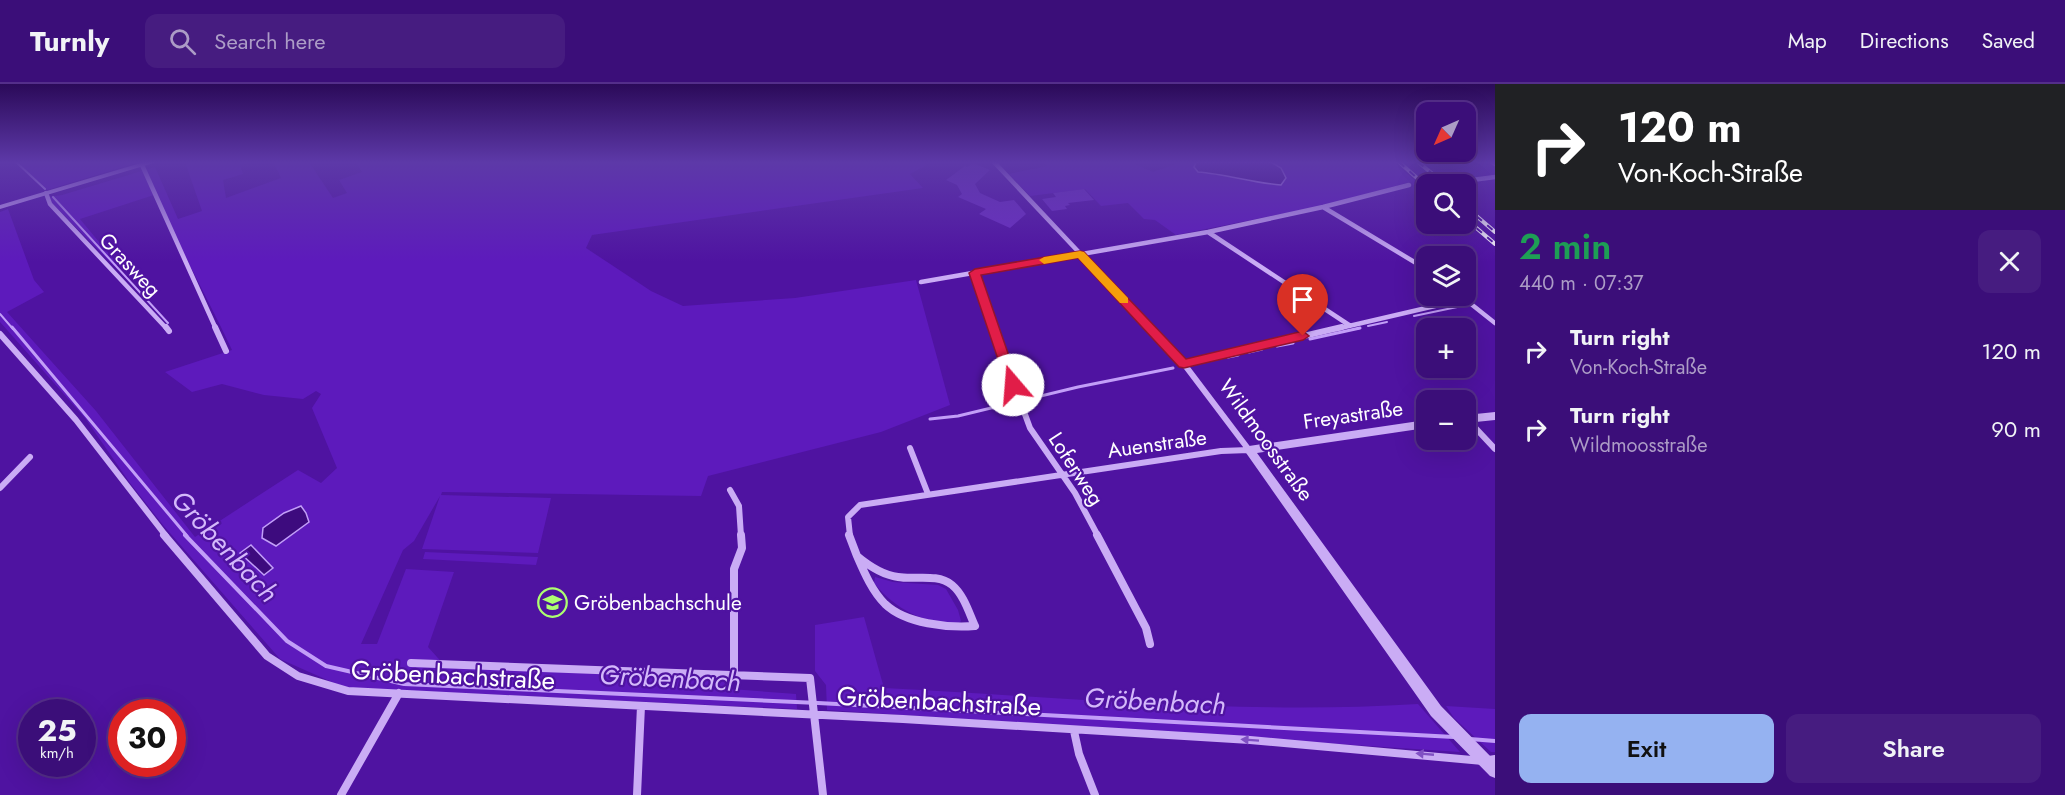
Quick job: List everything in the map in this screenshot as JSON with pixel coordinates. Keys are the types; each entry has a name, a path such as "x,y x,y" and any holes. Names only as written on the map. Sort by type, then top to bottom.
{"street":[{"path":"0,207 39,195"},
{"name":"Grasweg","path":"47,195 50,204 169,331"},
{"path":"156,195 226,351"},
{"name":"Wildmoosstraße","path":"1025,195 1184,364 1249,450 1436,711 1468,746 1489,760 1495,771"},
{"path":"921,282 1208,232 1369,195"},
{"path":"1323,207 1416,263"},
{"path":"1208,232 1349,325"},
{"name":"Loferweg","path":"975,273 1030,428 1075,493 1146,628 1150,644"},
{"path":"1184,364 1426,306"},
{"path":"1474,306 1495,323"},
{"name":"Gröbenbachstraße","path":"0,334 76,420 157,526 273,663 312,683 348,692 641,706 813,711 1074,731 1250,740 1489,760"},
{"path":"1476,418 1495,416"},
{"name":"Freyastraße","path":"1249,450 1416,425"},
{"path":"1476,429 1495,449"},
{"path":"910,448 928,494"},
{"name":"Auenstraße","path":"856,555 870,567 884,574 898,577 940,578 953,586 975,626 961,628 941,626 887,607 856,555 847,522 850,511 860,505 928,494 1231,450 1249,450"},
{"path":"0,488 30,457"},
{"path":"730,490 739,506 742,548 734,568 734,675"},
{"path":"411,663 810,678 823,795"},
{"path":"341,795 399,693"},
{"path":"637,795 641,706"},
{"path":"1074,731 1079,754 1095,795"}],"shaded area":[{"path":"153,195 80,219 118,265 114,266 48,197"},
{"path":"158,195 167,195 178,219 202,211 197,195 226,195 226,198 234,195 331,195 333,198 341,195 872,195 592,235 586,248 651,291 683,306 795,298 916,280 950,405 881,432 708,476 701,496 442,492 441,495 551,498 538,553 422,549 440,496 414,541 403,550 361,644 377,644 406,569 454,572 428,647 446,667 729,679 731,689 796,694 797,709 350,688 280,659 163,525 130,483 85,418 0,322 0,212 8,209 34,280 44,292 7,312 96,411 195,537 298,470 321,483 337,468 312,408 321,394 316,391 303,399 264,395 222,384 192,392 165,372 232,350"},
{"path":"1091,195 1361,195 1321,206 1176,235 1155,220 1144,219 1128,203 1101,206"},
{"path":"301,506 309,522 276,546 262,538 263,528 284,513"},
{"path":"251,545 273,568 264,575 240,553"},
{"path":"425,552 538,557 536,565 423,559"},
{"path":"875,577 893,582 938,585 946,589 958,610 961,621 956,626 932,621 901,608 874,583"},
{"path":"864,617 884,688 1151,704 1352,707 1418,704 1460,752 827,710 826,685 815,671 815,625"},
{"path":"1446,706 1495,709 1495,752 1491,752 1454,718"}],"building":[{"path":"985,195 1000,202 1014,200 1026,214 1010,228 979,214 986,209 958,197"},
{"path":"1055,195 1090,195 1094,200 1068,203 1070,205 1065,206 1067,209 1052,211 1042,199 1056,197"}],"waterway":[{"path":"53,197 168,323"},
{"path":"1414,316 1462,306"},
{"name":"Gröbenbach","path":"0,314 13,329"},
{"path":"1368,326 1387,322"},
{"name":"Gröbenbach","path":"12,327 187,536"},
{"path":"1310,339 1360,328 1356,329"},
{"path":"1277,346 1293,343"},
{"path":"1249,352 1262,349"},
{"path":"1228,357 1238,355"},
{"path":"930,419 958,416 1078,387 1173,368"},
{"name":"Gröbenbach","path":"185,535 287,641 326,666 404,684 818,703 1454,737"},
{"name":"Gröbenbach","path":"1470,739 1495,741"}],"railway":[{"path":"1476,216 1495,232"},
{"path":"1476,228 1495,244"}],"slow traffic":[{"path":"1044,260 1080,254 1124,300"}],"place":[{"name":"Gröbenbachschule","path":"553,603"}],"route":[{"path":"1013,385 975,273 1080,254 1184,364 1303,336"}]}
